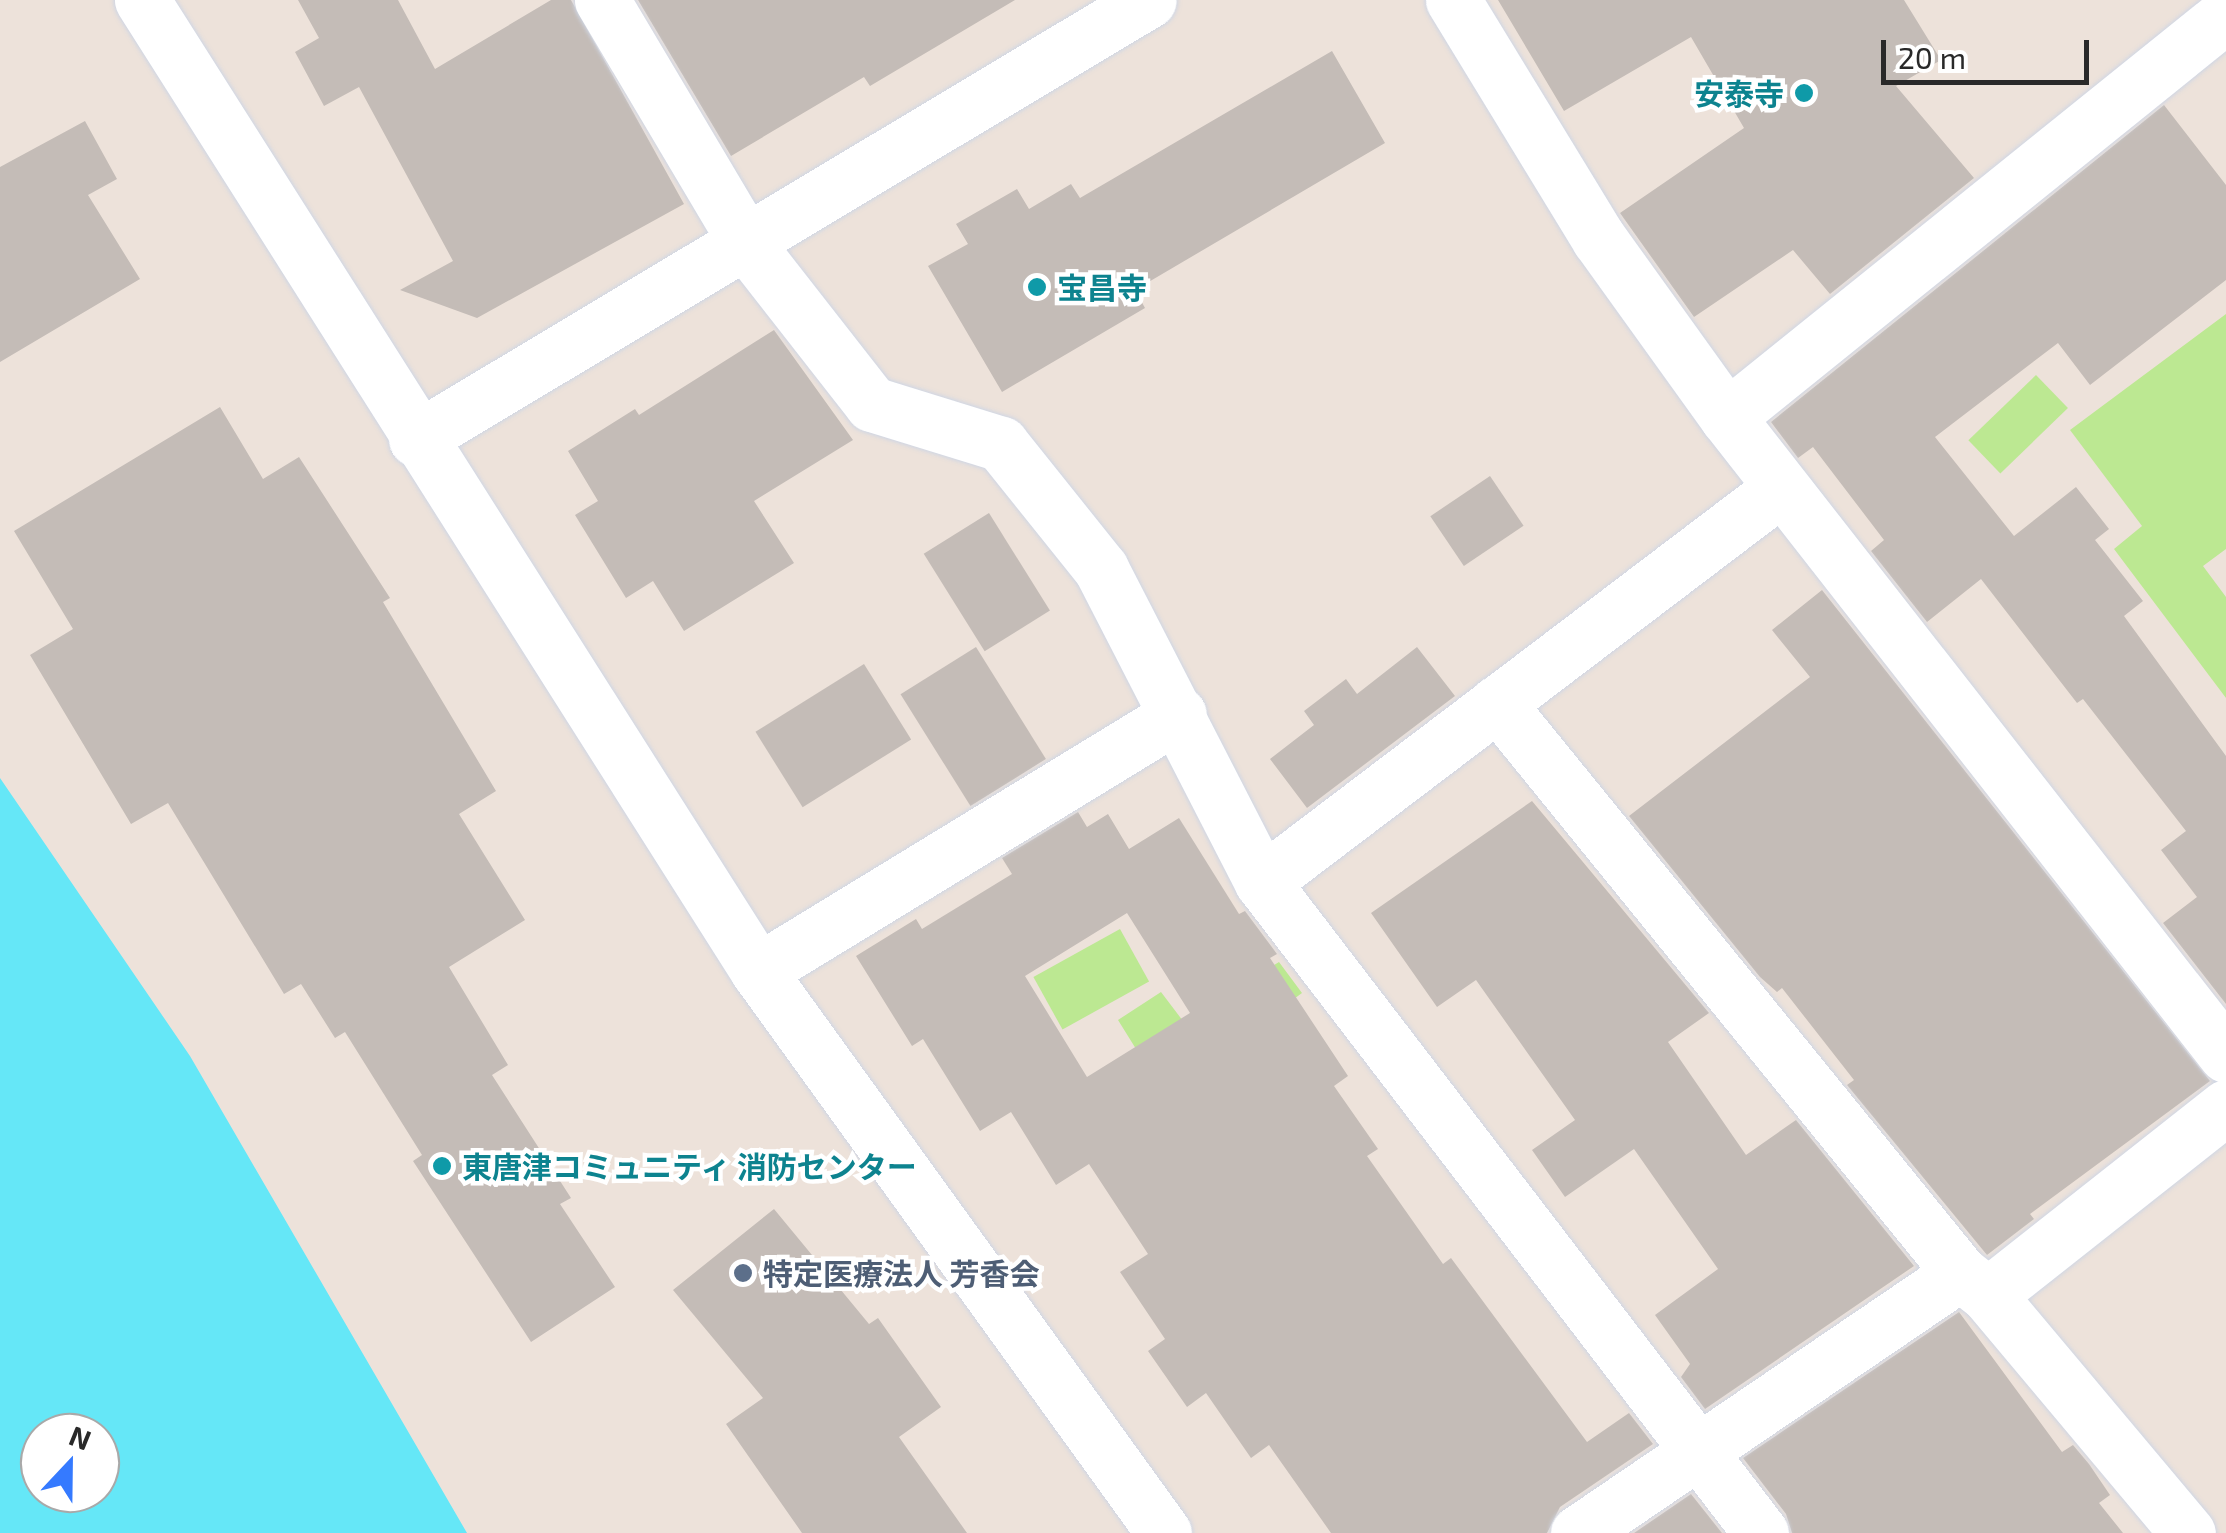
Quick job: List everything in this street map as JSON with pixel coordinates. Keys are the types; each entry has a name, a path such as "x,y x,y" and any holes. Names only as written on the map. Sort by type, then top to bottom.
{"street":[{"path":"142,0 416,439 758,971 1164,1533"},
{"path":"602,0 746,242 872,404 1001,444 1100,569 1179,714 1262,882 1762,1533"},
{"path":"416,439 1149,0"},
{"path":"1453,0 1599,239 1727,418 2226,1056"},
{"path":"1727,418 2226,14"},
{"path":"1262,882 1780,488"},
{"path":"1497,703 1974,1284 2188,1533"},
{"path":"758,971 1179,714"},
{"path":"1578,1533 1699,1451 1974,1284 2226,1107"}],"green space":[{"path":"2226,314 2226,549 2203,566 2226,597 2226,698 2114,549 2142,526 2070,430"},
{"path":"2036,375 2068,408 2000,473 1968,440"},
{"path":"1120,929 1149,981 1063,1029 1033,977"},
{"path":"1279,962 1302,993 1164,1094 1118,1020 1161,992 1183,1021"}],"water":[{"path":"0,778 190,1056 467,1533 0,1533"}],"building":[{"path":"298,0 398,0 435,69 551,0 571,0 684,204 477,318 400,290 453,261 359,87 324,106 295,52 319,38"},
{"path":"638,0 1015,0 870,86 864,77 731,156"},
{"path":"1498,0 1904,0 1941,60 1896,86 1974,178 1830,294 1793,250 1694,317 1620,213 1744,128 1691,37 1564,111"},
{"path":"1332,51 1385,143 1135,290 1145,308 1002,392 928,266 968,244 956,224 1017,189 1029,209 1071,184 1080,198"},
{"path":"2164,105 2226,185 2226,280 2090,385 2058,343 1935,437 2014,536 2076,487 2109,529 2095,540 2143,601 2124,616 2226,756 2226,1004 2163,923 2197,897 2161,850 2186,831 2083,699 2077,703 1981,579 1927,622 1871,551 1884,540 1813,447 1798,458 1771,422"},
{"path":"85,121 117,179 88,195 140,279 0,362 0,167"},
{"path":"774,330 853,440 754,501 794,563 684,631 653,581 626,598 575,515 598,501 568,451 635,409 639,415"},
{"path":"220,407 263,479 299,457 390,598 383,602 496,791 459,814 525,920 449,967 508,1065 492,1075 571,1198 560,1204 615,1287 531,1342 413,1161 422,1155 345,1032 335,1038 301,984 284,994 168,803 131,824 30,655 73,629 14,531"},
{"path":"1490,476 1524,526 1464,566 1430,516"},
{"path":"989,513 1050,611 985,651 924,554"},
{"path":"1822,590 2210,1081 2030,1214 2034,1219 1987,1255 1847,1085 1854,1080 1782,988 1777,992 1760,977 1629,816 1810,677 1772,630"},
{"path":"976,647 1046,759 970,806 901,694"},
{"path":"1417,647 1455,696 1307,808 1270,759 1314,725 1304,711 1346,679 1357,694"},
{"path":"864,664 911,739 803,807 755,732"},
{"path":"1532,801 1709,1013 1668,1042 1746,1155 1796,1120 1914,1266 1705,1409 1681,1377 1690,1364 1655,1315 1718,1269 1634,1149 1565,1197 1532,1150 1575,1120 1476,980 1437,1007 1371,913"},
{"path":"1078,812 1087,827 1108,814 1129,849 1179,818 1239,914 1245,911 1277,954 1270,958 1348,1076 1334,1086 1378,1149 1367,1156 1443,1264 1451,1258 1587,1442 1629,1413 1653,1444 1560,1507 1547,1533 1331,1533 1269,1445 1251,1458 1206,1393 1187,1407 1148,1351 1165,1339 1120,1272 1148,1254 1089,1164 1056,1185 1011,1112 980,1131 923,1039 912,1046 856,956 916,919 922,929 1012,874 1002,858","holes":["1127,913 1190,1013 1087,1077 1025,976"]},
{"path":"774,1209 869,1324 878,1318 941,1407 899,1437 967,1533 802,1533 726,1424 763,1398 673,1290"},
{"path":"1959,1312 2062,1452 2073,1445 2089,1464 2110,1495 2099,1503 2123,1533 1792,1533 1786,1514 1743,1458"},
{"path":"1691,1494 1722,1533 1634,1533"}],"place":[{"name":"安泰寺","path":"1804,93"},
{"name":"宝昌寺","path":"1037,287"},
{"name":"東唐津コミュニティ 消防センター","path":"442,1166"},
{"name":"特定医療法人 芳香会","path":"743,1273"}]}
